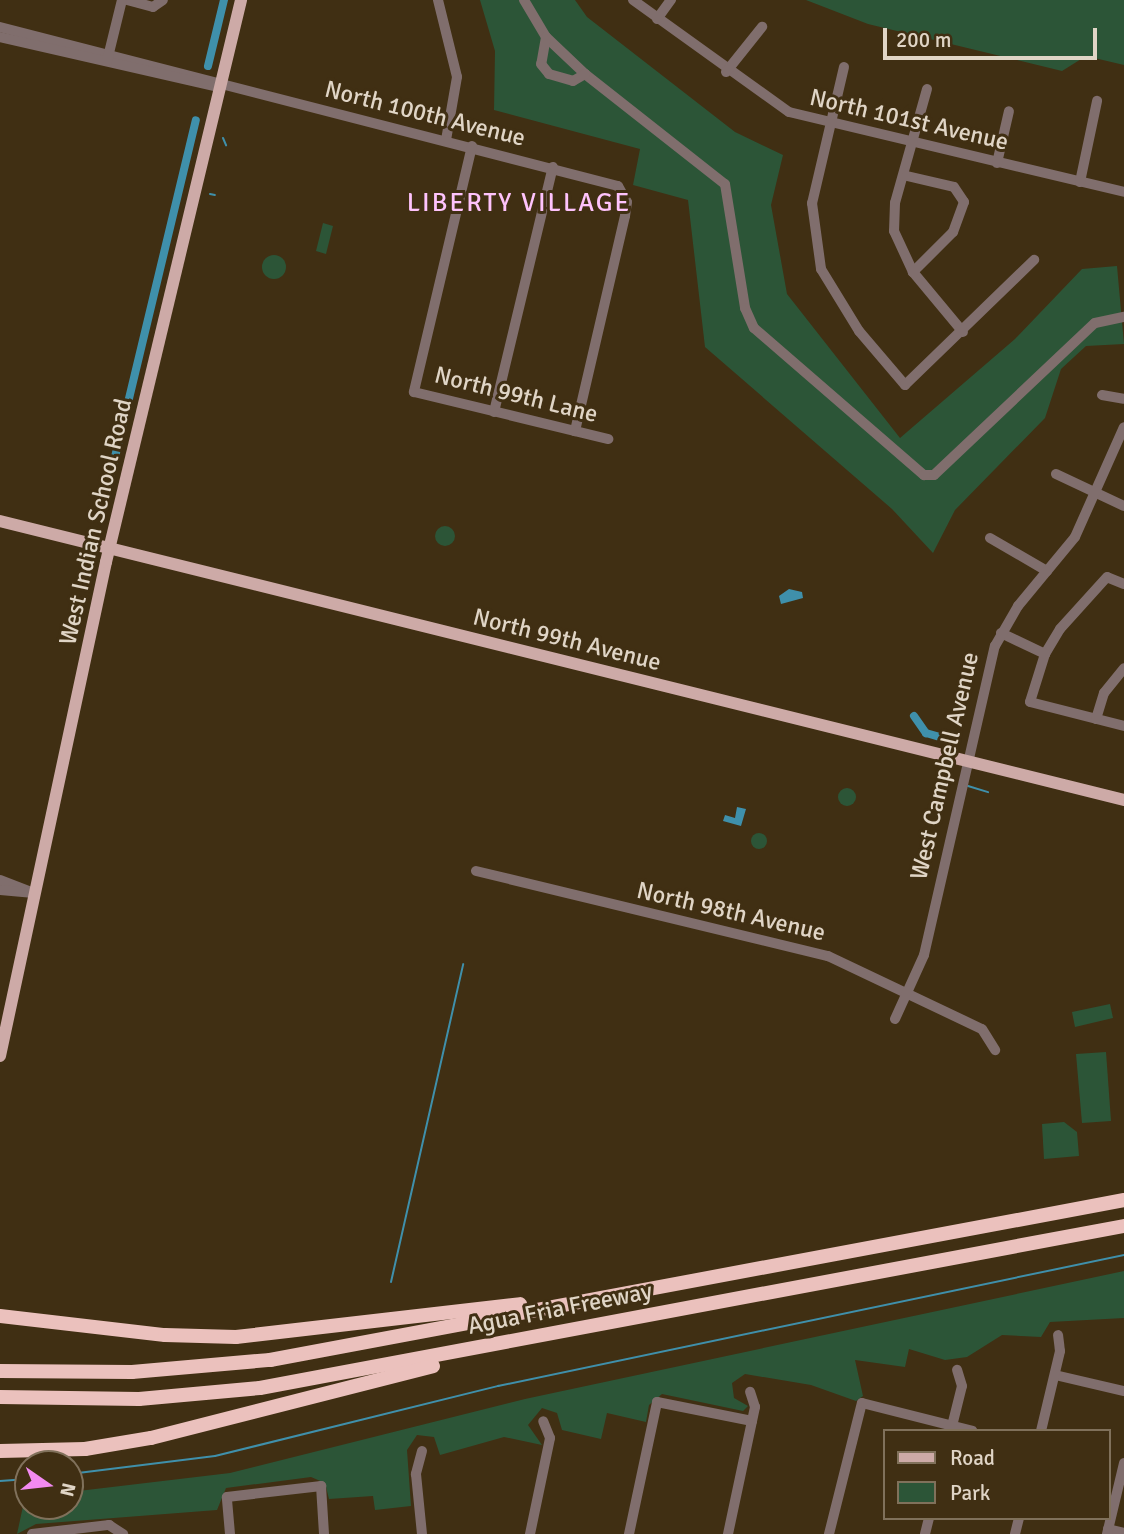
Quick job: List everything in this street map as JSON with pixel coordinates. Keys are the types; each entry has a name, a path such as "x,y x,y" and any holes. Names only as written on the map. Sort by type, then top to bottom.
{"highway":[{"path":"981,1222 1011,1208 1124,1191"},
{"name":"Agua Fria Freeway","path":"0,1371 132,1373 244,1363 981,1222 1124,1200"},
{"name":"Agua Fria Freeway","path":"0,1397 111,1400 247,1390 979,1250 1124,1226"},
{"path":"979,1250 1124,1235"},
{"path":"0,1316 165,1335 285,1335 512,1306 649,1278 697,1277"},
{"path":"0,1451 85,1449 151,1438 697,1305"}],"main road":[{"name":"West Indian School Road","path":"0,1056 109,549 242,0"},
{"name":"North 99th Avenue","path":"0,521 1124,800"}],"street":[{"path":"107,59 122,0"},
{"path":"127,0 162,2"},
{"path":"438,0 457,77 446,141"},
{"path":"524,0 547,37 585,74 724,184 745,308 754,328 924,475 934,475 1095,323 1124,317"},
{"name":"North 101st Avenue","path":"634,0 726,72 774,105 832,125 1124,192"},
{"path":"657,19 671,0"},
{"path":"0,27 107,59"},
{"path":"726,72 762,27"},
{"path":"0,37 107,59"},
{"path":"547,37 541,64 549,74 573,81 585,74"},
{"name":"North 100th Avenue","path":"107,59 472,146 618,186 628,202 575,431"},
{"path":"845,67 812,203 821,269 859,331 905,384 963,332 1034,260"},
{"path":"927,89 907,176 895,203 894,231 913,272 963,332"},
{"path":"1080,182 1097,101"},
{"path":"997,163 1009,111"},
{"name":"North 99th Lane","path":"472,146 414,392 608,439"},
{"path":"494,412 553,167"},
{"path":"907,176 954,187 964,202 947,239 913,272"},
{"path":"1102,395 1124,399"},
{"name":"West Campbell Avenue","path":"895,1019 911,993 965,761 1001,633 1047,571 1097,493 1124,427"},
{"path":"1056,474 1124,506"},
{"path":"990,538 1047,571"},
{"path":"1124,584 1107,577 1045,654 1030,702 1124,726"},
{"path":"1001,633 1045,654"},
{"path":"1096,719 1104,693 1124,668"},
{"name":"North 98th Avenue","path":"476,870 800,946 911,993 982,1029 995,1050"},
{"path":"0,880 34,893"},
{"path":"0,890 34,893"},
{"path":"1042,1429 1055,1375 1058,1335"},
{"path":"829,1534 862,1403 951,1428 962,1386 957,1370"},
{"path":"1055,1375 1124,1391"},
{"path":"728,1534 752,1421 750,1392"},
{"path":"629,1534 657,1402 752,1421"},
{"path":"530,1534 551,1438 543,1421"},
{"path":"422,1451 416,1475 422,1534"},
{"path":"1124,1463 1108,1532 1124,1533"},
{"path":"229,1534 227,1497 321,1486 324,1534"},
{"path":"32,1534 109,1525 123,1532"}],"green space":[{"path":"480,0 575,0 587,17 735,132 783,155 771,205 787,294 900,438 1015,339 1082,269 1117,266 1124,344 1086,346 1061,369 1045,418 955,510 933,553 892,509 705,347 688,200 633,185 640,149 494,110 495,51"},
{"path":"806,0 1124,0 1124,65 1086,56 1062,71 868,24"},
{"path":"323,223 333,226 326,254 316,251"},
{"path":"274,255 283,258 286,267 283,276 274,279 265,276 262,267 265,258"},
{"path":"445,526 452,529 455,536 452,543 445,546 438,543 435,536 438,529"},
{"path":"843,788 851,788 856,797 854,804 843,806 838,801 838,793"},
{"path":"759,833 765,835 765,847 759,849 753,847 751,841 753,835"},
{"path":"1110,1004 1113,1018 1075,1027 1072,1012"},
{"path":"1106,1052 1111,1121 1082,1123 1076,1054"},
{"path":"1064,1122 1077,1132 1079,1156 1044,1159 1042,1124"},
{"path":"1124,1271 1124,1318 1050,1322 1041,1337 1002,1335 967,1357 945,1360 909,1349 905,1367 855,1360 863,1396 856,1401 811,1385 745,1374 732,1383 734,1398 748,1406 743,1411 662,1394 649,1405 646,1422 607,1413 601,1439 562,1430 557,1413 542,1408 528,1425 542,1445 504,1437 440,1455 434,1437 417,1435 407,1450 411,1506 375,1510 373,1496 329,1499 325,1483 311,1477 226,1488 217,1510 36,1524 17,1534 20,1520 84,1520 84,1490 230,1473 525,1399"}],"water":[{"path":"789,589 802,592 803,598 781,604 779,596"},
{"path":"737,807 746,809 741,826 723,821 725,815 735,818"}],"waterway":[{"path":"208,66 224,0"},
{"path":"108,486 196,120"},
{"path":"223,138 226,145"},
{"path":"210,194 215,195"},
{"path":"103,506 106,494"},
{"path":"914,716 926,733 947,739"},
{"path":"968,786 988,792"},
{"path":"391,1282 463,964"},
{"path":"84,1472 215,1456 498,1386 1124,1255"},
{"path":"0,1481 14,1480"}],"district":[{"name":"LIBERTY VILLAGE","path":"519,204"}]}
